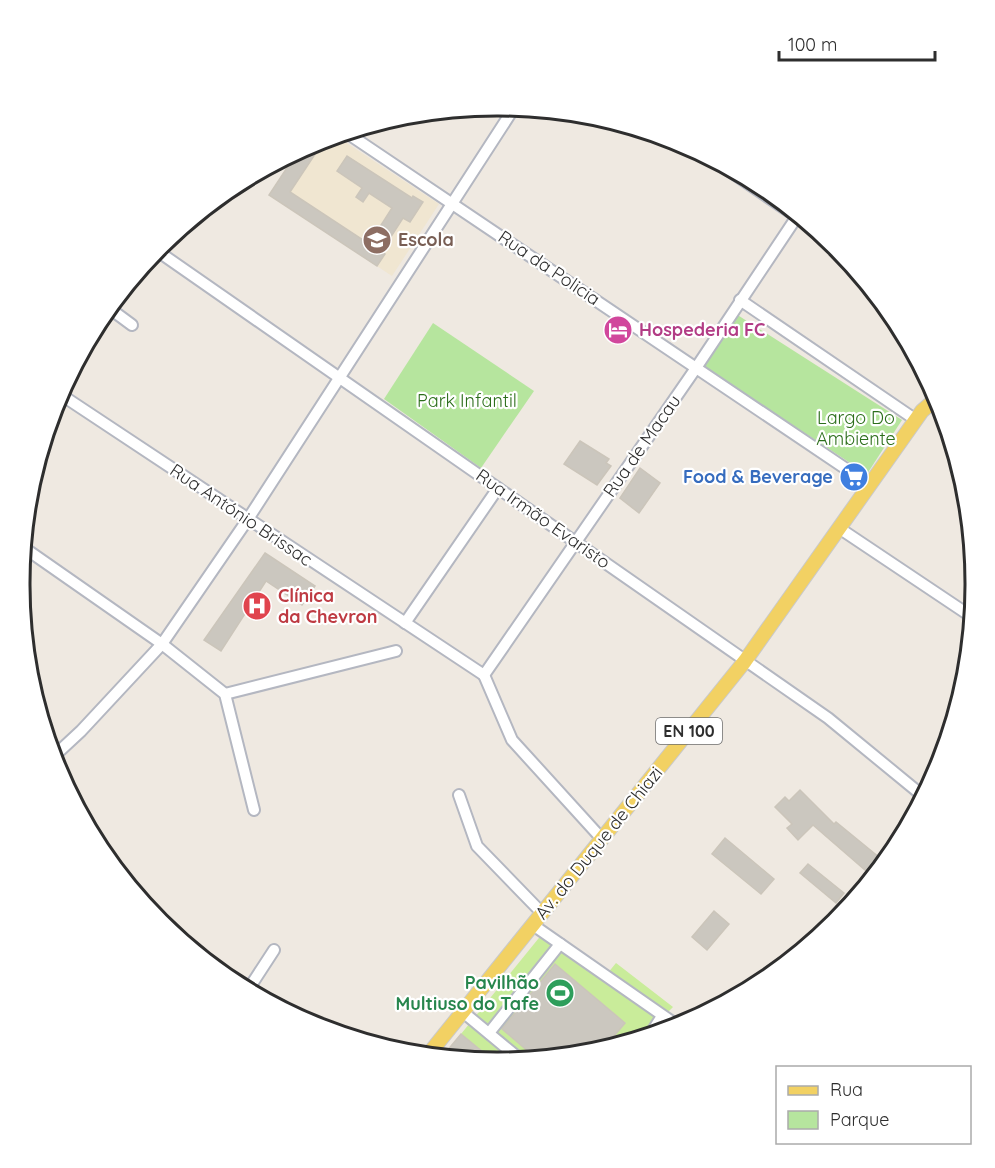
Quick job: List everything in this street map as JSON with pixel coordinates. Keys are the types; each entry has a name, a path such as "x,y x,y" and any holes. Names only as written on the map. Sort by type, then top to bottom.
{"main road":[{"name":"Av. do Duque de Chiazi","path":"434,1048 745,661 916,420 930,406"}],"street":[{"path":"61,749 162,644 248,519 509,117"},
{"name":"Rua da Policia","path":"355,139 870,484"},
{"name":"Rua de Macau","path":"484,675 696,368 793,222"},
{"name":"Rua Irmão Evaristo","path":"164,256 341,376 828,718 917,790"},
{"path":"740,300 916,420"},
{"path":"117,314 132,325"},
{"name":"Rua António Brissac","path":"68,400 484,675"},
{"path":"405,623 498,488"},
{"path":"839,528 964,612"},
{"path":"31,552 162,644 225,694 254,810"},
{"path":"225,694 396,651"},
{"path":"484,675 512,740 602,839"},
{"path":"459,795 477,846 542,913"},
{"path":"533,925 667,1019"},
{"path":"489,1033 560,945"},
{"path":"253,982 274,950"},
{"path":"463,1012 511,1051"},
{"path":"657,1023 662,1016"}],"shaded area":[{"name":"Escola","path":"345,142 439,204 392,276 269,195 288,167"}],"green space":[{"name":"Largo Do Ambiente","path":"736,314 902,420 867,474 704,367"},
{"name":"Park Infantil","path":"433,323 534,391 481,468 384,399"},
{"path":"547,928 607,974 616,963 673,1007 668,1012 674,1017 648,1027 589,1043 559,1048 482,1051 461,1034"}],"building":[{"path":"315,154 290,192 369,244 392,208 369,193 363,202 356,197 362,188 337,171 347,156 412,198 413,196 423,202 410,222 403,218 381,252 385,254 377,266 269,195 288,167"},
{"path":"580,441 609,459 606,463 611,466 597,485 564,464"},
{"path":"640,468 660,483 639,513 620,498"},
{"path":"265,553 315,586 302,605 266,581 221,651 204,640"},
{"path":"800,790 834,824 836,822 877,856 866,871 813,825 798,840 787,828 792,824 775,807 785,797 789,801"},
{"path":"725,838 774,879 761,894 712,854"},
{"path":"808,864 844,893 836,903 800,873"},
{"path":"714,911 729,924 707,950 692,937"},
{"name":"Pavilhão Multiuso do Tafe","path":"555,964 625,1023 613,1037 559,1048 527,1050 502,1029"},
{"path":"461,1034 482,1051 467,1050 449,1049"}],"place":[{"name":"Escola","path":"377,240"},
{"name":"Hospederia FC","path":"618,330"},
{"name":"Food & Beverage","path":"854,477"},
{"name":"Clínica da Chevron","path":"257,606"},
{"name":"Pavilhão Multiuso do Tafe","path":"560,993"}]}
